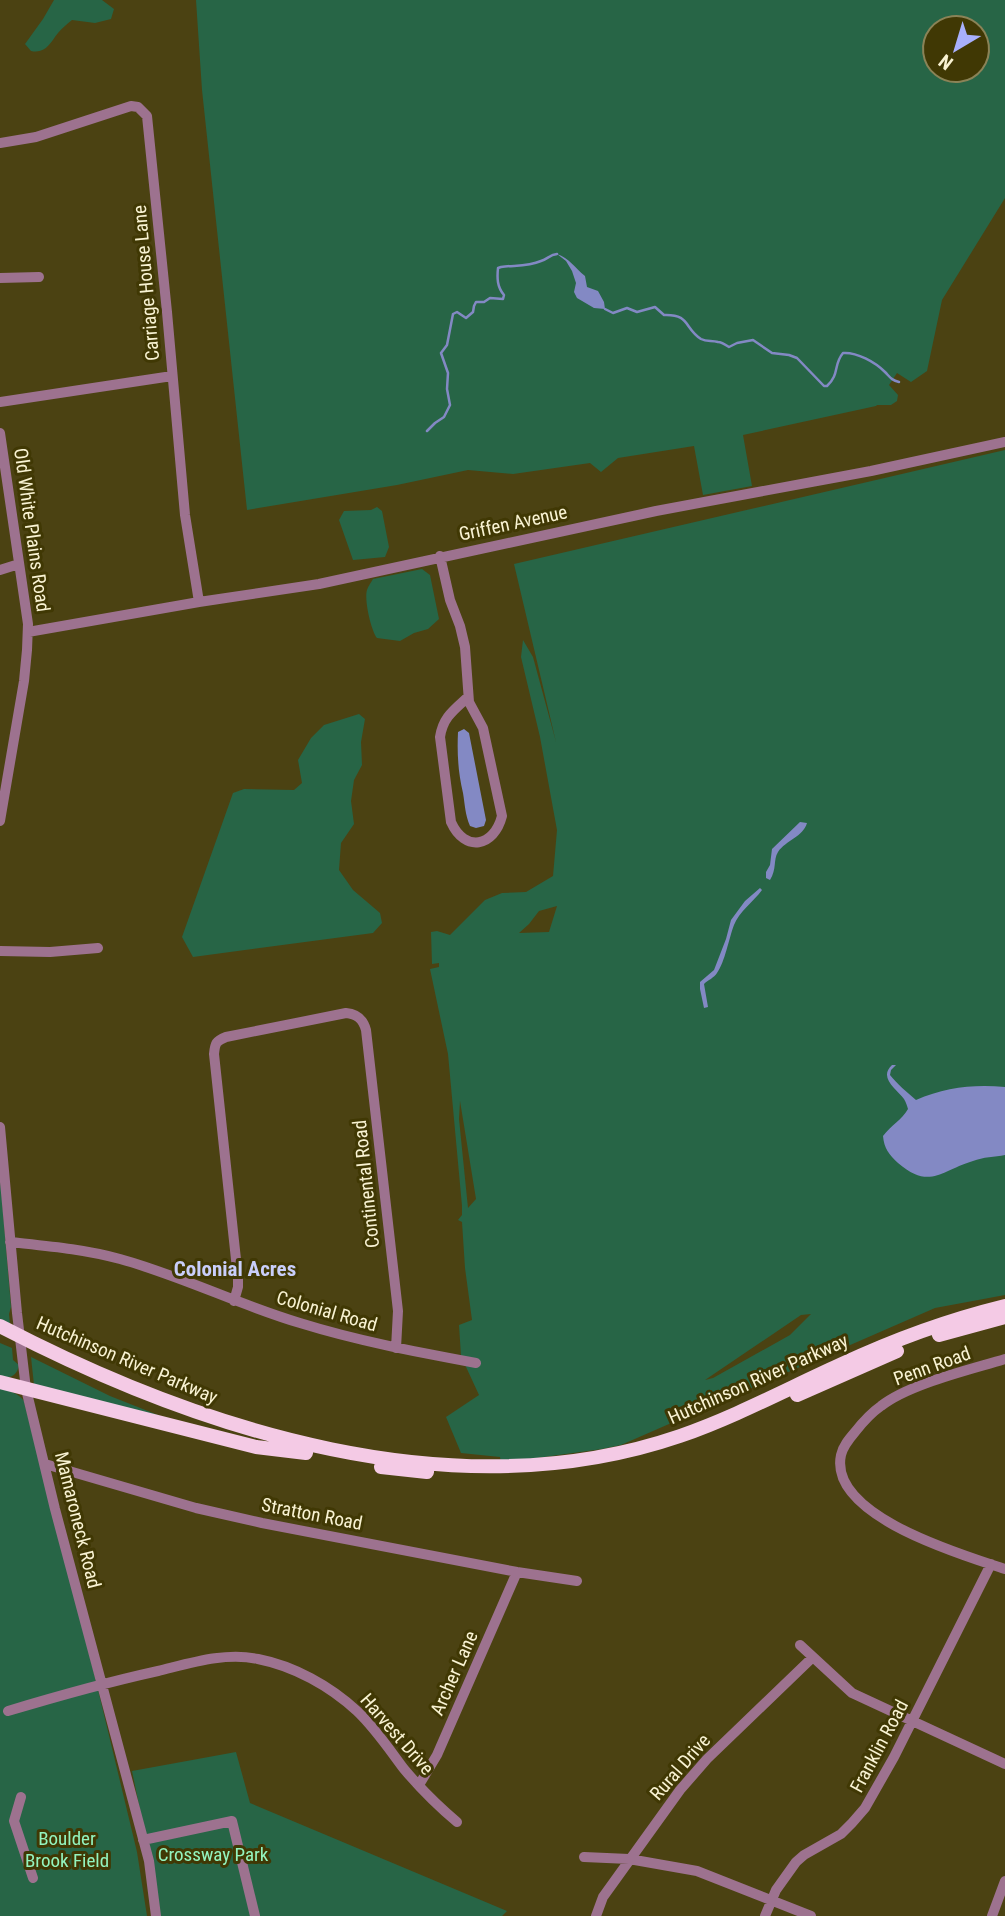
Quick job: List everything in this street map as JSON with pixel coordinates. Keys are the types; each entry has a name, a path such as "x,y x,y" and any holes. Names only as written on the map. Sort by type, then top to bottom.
{"highway":[{"name":"Hutchinson River Parkway","path":"0,1326 138,1390 208,1416 270,1434 393,1459 461,1465 517,1466 599,1457 652,1445 730,1416 872,1351 947,1323 1005,1306"},
{"name":"Hutchinson River Parkway","path":"0,1337 85,1378 166,1411 254,1440 306,1453 393,1469 459,1474 542,1474 598,1467 653,1454 704,1437 895,1352 947,1332 1005,1317"},
{"path":"0,1382 256,1447 306,1453"}],"street":[{"name":"Carriage House Lane","path":"0,144 36,136 131,106 138,107 147,116 185,515 199,602"},
{"path":"0,278 39,277"},
{"path":"3,401 172,376"},
{"name":"Old White Plains Road","path":"0,433 28,632"},
{"name":"Griffen Avenue","path":"28,632 319,584 661,510 871,471 1005,442"},
{"path":"440,556 465,647 469,702 483,729 502,816 494,835 475,843 456,833 451,822 440,737 446,719 468,697"},
{"path":"0,570 19,564"},
{"path":"0,821 24,681 28,632"},
{"path":"0,951 50,952 98,948"},
{"name":"Continental Road","path":"234,1301 239,1278 214,1045 226,1037 352,1014 360,1018 366,1030 398,1311 396,1348"},
{"name":"Mamaroneck Road","path":"0,1127 26,1389 55,1509 149,1861 156,1916"},
{"name":"Colonial Road","path":"10,1242 120,1259 300,1323 369,1342 476,1363"},
{"name":"Penn Road","path":"990,1564 918,1538 870,1510 849,1489 841,1466 841,1456 844,1446 859,1426 881,1405 912,1389 1005,1359"},
{"name":"Stratton Road","path":"45,1464 209,1511 517,1572 577,1581"},
{"path":"990,1564 1005,1569"},
{"name":"Franklin Road","path":"765,1916 776,1890 796,1862 841,1834 865,1808 912,1721 990,1564"},
{"name":"Archer Lane","path":"419,1786 437,1755 517,1572"},
{"path":"800,1644 852,1693 1005,1763"},
{"name":"Harvest Drive","path":"8,1710 204,1660 225,1657 257,1659 308,1677 347,1702 370,1723 419,1786 457,1822"},
{"name":"Rural Drive","path":"596,1916 603,1897 680,1790 707,1759 813,1657"},
{"path":"21,1797 14,1821 33,1878"},
{"path":"143,1840 232,1821 255,1916"},
{"path":"584,1857 629,1859 697,1871 811,1916"},
{"path":"992,1916 1005,1881"}],"green space":[{"path":"54,0 102,0 114,9 111,19 95,23 72,20 44,49 31,51 25,44"},
{"path":"196,0 1005,0 1005,198 942,300 927,371 911,382 897,373 889,385 898,395 897,401 891,405 877,405 743,435 752,486 703,495 694,446 618,458 601,472 590,463 513,474 468,470 397,485 247,510 202,90"},
{"path":"1005,450 1005,1295 935,1308 621,1445 501,1463 500,1457 461,1453 446,1417 479,1395 461,1356 459,1325 472,1320 462,1222 458,1220 462,1215 462,1206 448,1054 430,969 439,967 439,963 432,964 431,932 450,935 485,900 502,893 526,892 553,876 557,830 540,737 521,657 523,640 533,657 556,742 514,564","holes":["557,906 549,932 519,933 539,911","460,1101 476,1199 468,1208 459,1119","811,1314 790,1335 705,1380 801,1315"]},
{"path":"377,507 382,511 389,547 385,557 353,560 339,520 344,511 371,510"},
{"path":"422,569 430,575 439,619 428,629 400,641 377,638 370,622 366,601 367,590 373,579"},
{"path":"359,714 365,719 361,742 362,765 354,780 351,801 354,824 341,843 339,870 353,890 380,913 382,923 373,933 193,957 182,937 233,793 244,789 294,790 302,783 298,760 311,738 324,725"},
{"path":"0,1175 11,1307 10,1324 0,1319"},
{"path":"0,1343 12,1348 13,1360 19,1365 17,1372 10,1377 0,1376"},
{"path":"31,1357 110,1396 163,1417 34,1385"},
{"name":"Boulder Brook Field","path":"0,1388 16,1394 24,1401 137,1852 147,1916 0,1916"},
{"name":"Crossway Park","path":"236,1752 250,1803 507,1911 502,1916 160,1916 132,1771"}],"water":[{"path":"557,254 568,261 585,276 587,287 598,291 605,309 594,308 577,298 572,271 566,261"},
{"path":"464,729 469,733 486,820 484,826 476,828 470,826 467,817 459,770 458,732"},
{"path":"800,822 807,823 805,828 778,852 772,876 770,880 766,878 772,849"},
{"path":"760,888 762,890 736,920 720,968 704,984 708,1007 704,1008 700,982 714,970 731,920 745,901"},
{"path":"892,1065 896,1065 890,1075 916,1100 960,1087 1005,1087 1005,1155 977,1160 927,1177 909,1171 898,1163 884,1144 883,1136 908,1109 904,1099 888,1079 888,1070"}],"waterway":[{"path":"427,431 444,417 450,405 448,373 441,353 447,345 453,314 457,312 466,318 473,312 476,302 484,302 490,298 503,299 498,282 498,268 531,264 557,254"},
{"path":"605,309 613,313 627,308 637,312 655,307 664,315 683,319 703,340 721,342 729,347 753,340 772,353 797,358 824,386 834,377 843,353 866,358 899,382"}],"district":[{"name":"Colonial Acres","path":"235,1269"}]}
